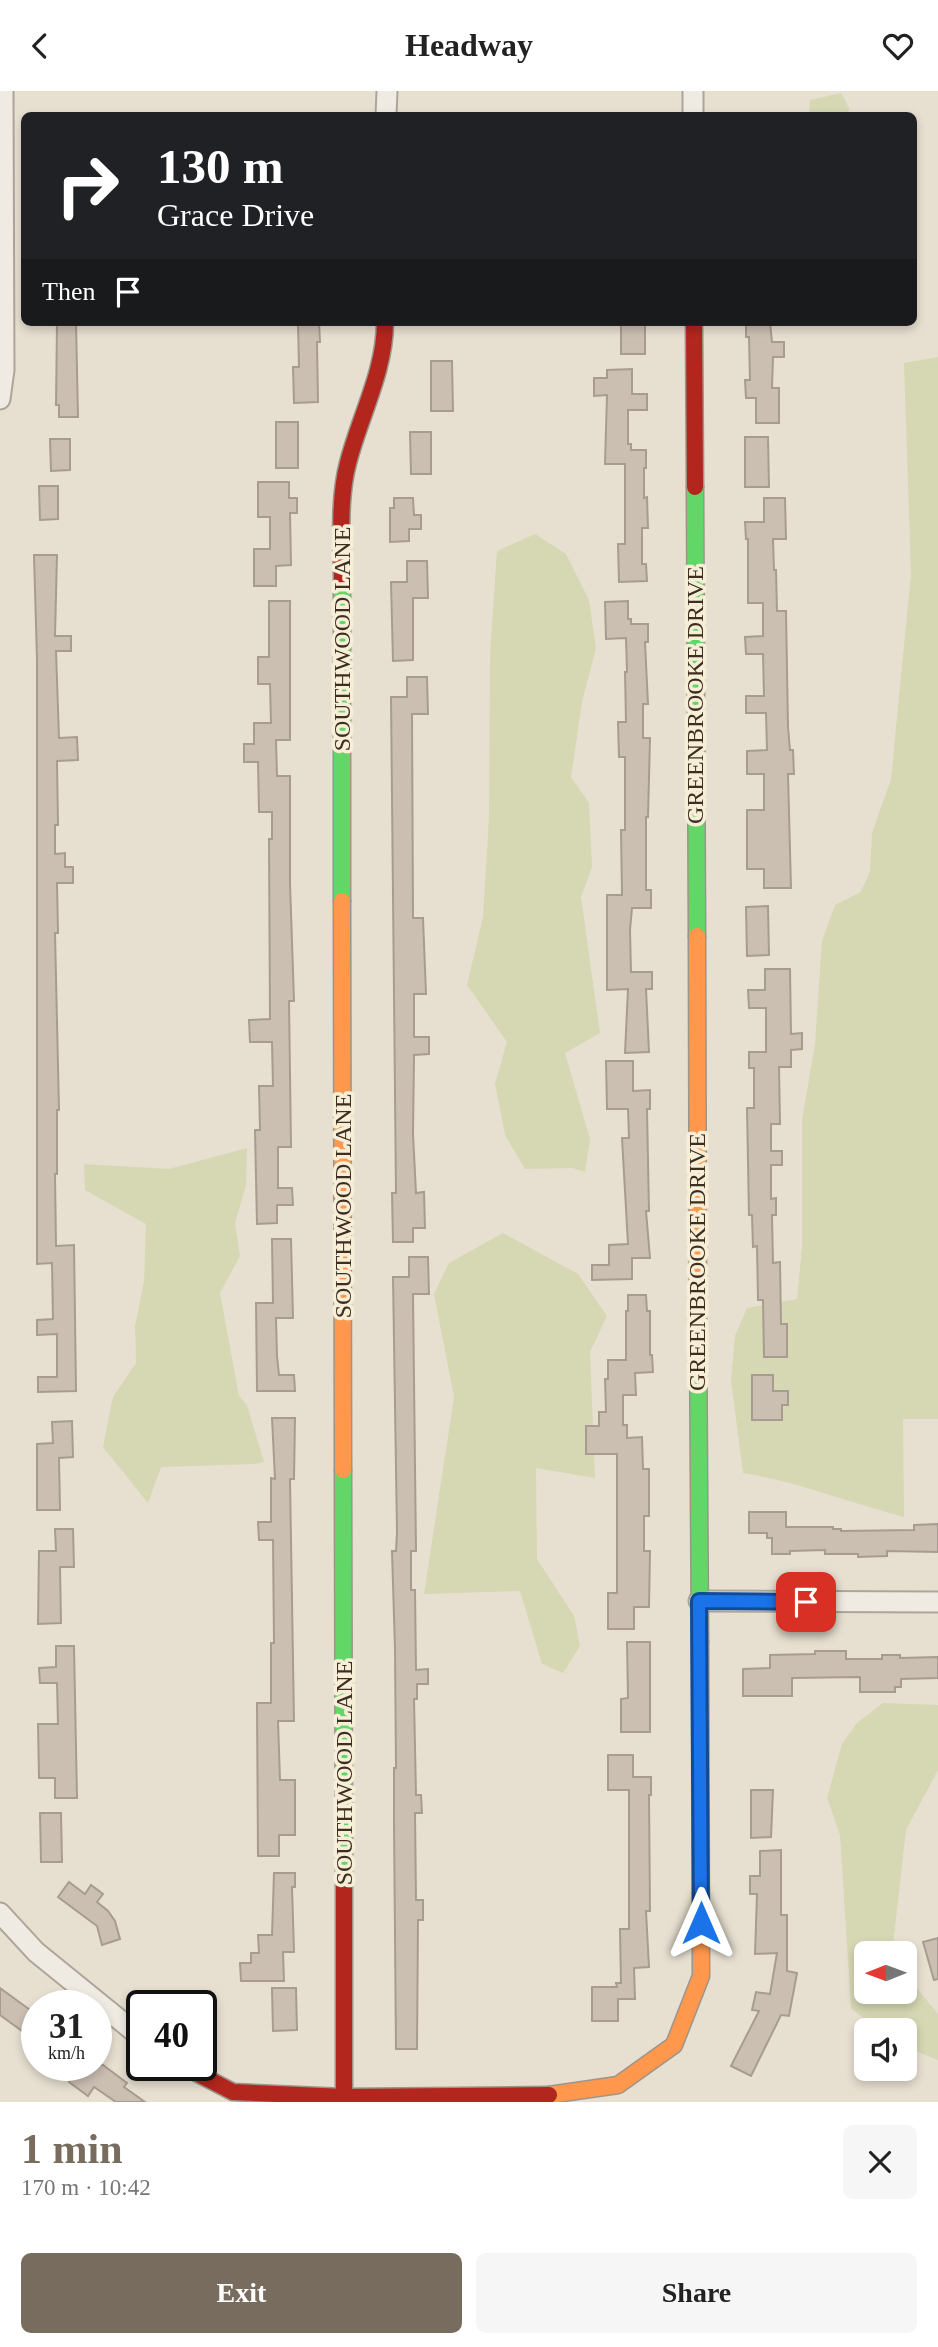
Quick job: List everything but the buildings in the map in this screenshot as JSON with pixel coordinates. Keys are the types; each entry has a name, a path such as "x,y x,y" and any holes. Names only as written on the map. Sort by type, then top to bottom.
{"street":[{"path":"0,399 4,370 2,91"},
{"path":"386,112 387,91"},
{"path":"693,91 693,112"},
{"name":"SOUTHWOOD LANE","path":"344,2097 342,506 347,465 385,345 385,326"},
{"name":"GREENBROOKE DRIVE","path":"212,2081 233,2092 344,2097 536,2097 618,2085 674,2045 701,1976 694,326"},
{"path":"699,1601 938,1602"},
{"path":"0,1913 36,1952 126,2025"}],"green space":[{"path":"841,93 848,112 809,112 810,100"},
{"path":"938,357 938,1419 903,1419 904,1517 804,1487 743,1473 731,1380 735,1336 747,1308 797,1299 802,1247 802,1120 815,1044 822,941 835,905 861,892 870,871 872,833 891,779 911,574 904,363"},
{"path":"535,534 566,554 589,600 596,648 582,702 571,777 589,803 592,867 581,897 600,1033 565,1053 590,1139 585,1172 573,1168 525,1169 505,1135 495,1084 507,1042 467,985 483,917 489,817 490,654 497,551"},
{"path":"247,1148 246,1185 235,1223 240,1256 220,1293 239,1396 247,1405 264,1462 161,1467 148,1503 103,1447 113,1397 136,1363 135,1326 144,1282 146,1224 85,1190 84,1164 169,1169"},
{"path":"503,1233 578,1274 607,1316 590,1352 595,1478 536,1468 537,1559 574,1616 580,1646 563,1673 542,1664 520,1591 424,1594 454,1397 434,1294 449,1263"},
{"path":"883,1703 938,1705 938,1770 906,1830 893,1941 854,1941 854,2004 917,2004 917,1989 938,2014 938,2060 917,2052 917,2018 863,2018 851,2008 840,1835 827,1798 842,1744 857,1723"}],"traffic: fast":[{"path":"695,487 697,936"},
{"path":"342,582 342,901"},
{"path":"698,1323 700,1641"},
{"path":"343,1470 344,1876"}],"traffic: slow":[{"path":"342,901 343,1470"},
{"path":"697,936 698,1323"},
{"path":"549,2095 618,2085 674,2045 701,1976 700,1641"}],"traffic: jam":[{"path":"342,582 341,522 345,477 381,358 385,326"},
{"path":"694,326 695,487"},
{"path":"344,1876 344,2097"},
{"path":"212,2081 233,2092 344,2097 549,2095"}],"route":[{"path":"701,1923 699,1601 806,1602"}]}
